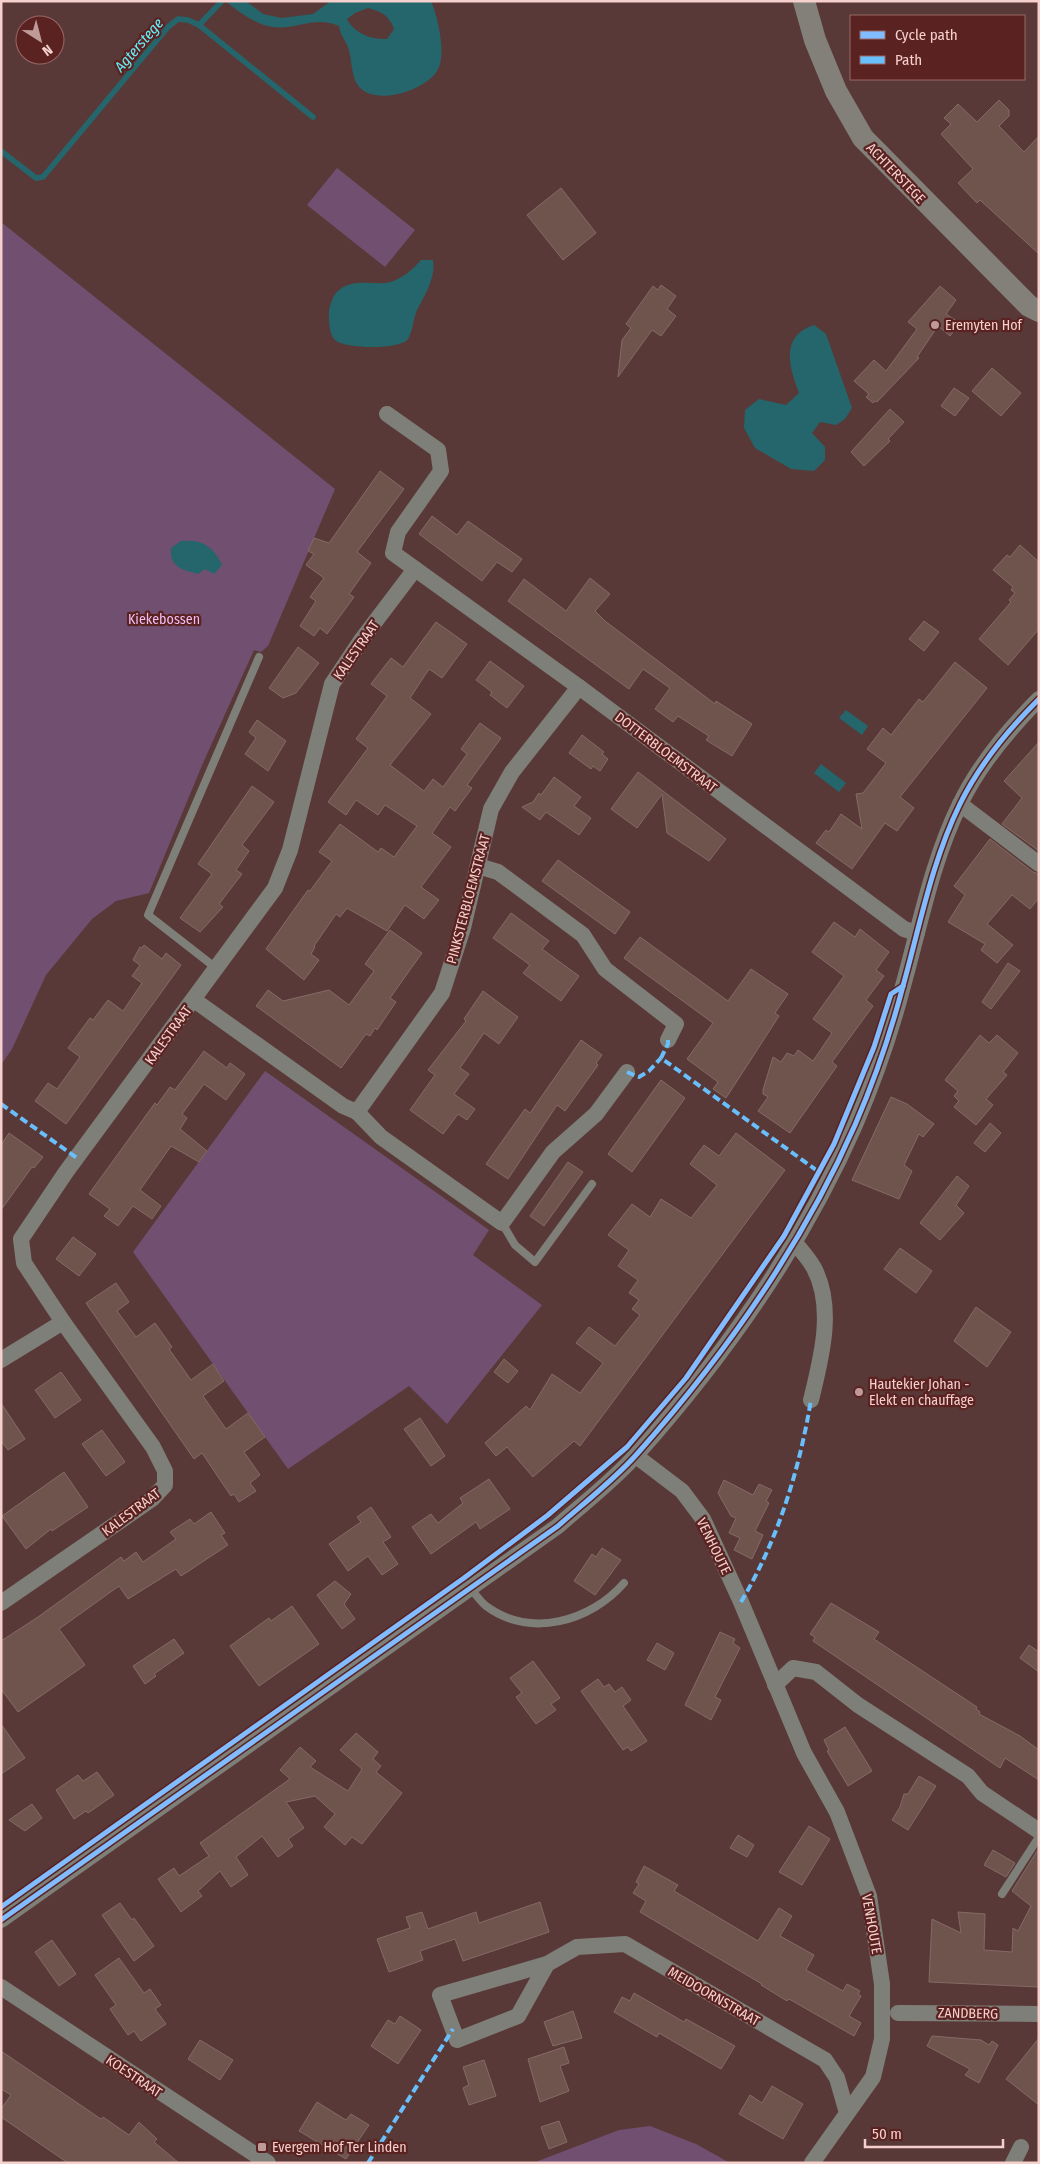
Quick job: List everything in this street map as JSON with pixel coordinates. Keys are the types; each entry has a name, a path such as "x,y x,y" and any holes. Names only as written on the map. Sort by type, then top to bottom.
{"street":[{"name":"ACHTERSTEGE","path":"804,1 815,40 836,91 863,138 1029,306 1039,311"},
{"path":"387,414 438,450 441,471 398,532 393,553 415,569"},
{"name":"DOTTERBLOEMSTRAAT","path":"415,569 579,687 904,929 916,932"},
{"name":"KALESTRAAT","path":"1,1603 152,1499 165,1485 165,1471 153,1447 63,1322 24,1263 21,1239 66,1172 275,888 290,850 332,684 362,639 415,569"},
{"name":"PINKSTERBLOEMSTRAAT","path":"357,1112 442,993 463,928 491,809 512,772 579,687"},
{"path":"1,1920 558,1526 636,1456 725,1347 795,1243 855,1124 898,1004 916,932 944,841 960,804 974,779 995,749 1039,699"},
{"path":"960,804 1039,864"},
{"path":"478,866 498,872 583,935 604,969 676,1024 668,1040"},
{"path":"194,1000 343,1106 357,1112 381,1137 502,1223 553,1152 596,1114 628,1072"},
{"path":"795,1243 814,1268 823,1300 824,1336 811,1400"},
{"path":"1,1360 63,1322"},
{"name":"VENHOUTE","path":"636,1456 682,1491 703,1519 741,1602 804,1754 837,1812 869,1896 882,1984 882,2039 873,2077 812,2163"},
{"path":"774,1685 793,1668 816,1672 858,1705 968,1776 982,1793 1039,1831"},
{"name":"MEIDOORNSTRAAT","path":"547,1964 518,2016 457,2040 440,1995 547,1964 577,1947 625,1944 825,2060 837,2078 847,2113"},
{"name":"KOESTRAAT","path":"1,1987 268,2163"},
{"name":"ZANDBERG","path":"898,2012 1039,2014"},
{"path":"1013,2163 1021,2147"}],"lane":[{"path":"216,968 148,915 259,657"},
{"path":"502,1223 515,1245 535,1262 592,1184"},
{"path":"471,1589 486,1606 501,1614 520,1620 541,1623 578,1617 612,1597 624,1583"},
{"path":"1002,1894 1039,1837"}],"green space":[{"path":"337,168 415,230 385,267 307,205"},
{"name":"Kiekebossen","path":"1,222 335,489 268,646 261,652 254,650 203,763 149,893 116,901 92,919 46,975 12,1049 1,1065"},
{"path":"265,1071 489,1230 473,1255 542,1305 447,1424 409,1386 288,1469 133,1252"},
{"path":"650,2126 696,2144 730,2163 533,2163 619,2130"}],"water":[{"path":"225,1 246,1 263,14 282,18 313,14 331,1 431,1 440,36 440,64 431,78 422,85 398,94 374,95 364,91 357,84 348,47 339,26 331,23 314,22 290,27 273,27 253,20","holes":["368,8 381,13 390,20 394,29 387,39 364,35 350,24 347,19 355,13"]},
{"path":"421,260 433,260 433,273 408,339 403,343 384,347 360,347 340,343 335,340 330,330 329,309 336,293 354,283 392,282 406,274"},
{"path":"814,325 826,334 852,408 845,419 836,425 820,422 812,433 825,447 825,460 814,471 791,469 755,448 744,428 745,410 759,399 786,405 799,393 792,373 790,353 796,337 803,330"},
{"path":"181,541 195,541 206,545 215,553 222,565 214,574 205,569 198,574 178,567 172,560 171,548"},
{"path":"846,710 868,726 862,735 839,718"},
{"path":"821,764 846,783 839,792 814,773"}],"building":[{"path":"999,100 1009,110 1009,116 999,126 1024,152 1039,136 1039,254 980,200 977,203 958,183 973,169 941,134 951,124 944,118 958,104 977,122"},
{"path":"561,188 596,233 563,260 527,215"},
{"path":"661,285 676,296 667,309 676,316 661,336 652,330 618,377 622,340 631,328 626,324 653,286 658,290"},
{"path":"940,286 956,300 946,314 960,323 950,336 938,326 917,357 919,358 877,402 873,403 866,397 869,394 854,381 874,360 886,371 917,329 908,322"},
{"path":"992,368 1021,393 1001,416 972,391"},
{"path":"954,388 969,398 955,416 941,406"},
{"path":"890,409 904,422 888,439 890,441 864,466 851,452"},
{"path":"380,471 404,489 357,552 371,563 349,594 354,597 327,634 320,628 314,636 300,626 316,601 310,597 324,578 306,565 314,554 308,551 314,538 329,543"},
{"path":"432,516 457,535 468,521 522,559 512,572 497,562 482,581 419,534"},
{"path":"1020,545 1039,562 1039,629 1008,665 979,639 1011,602 1009,600 1015,593 1011,590 1013,587 993,570 1007,555 1010,557"},
{"path":"590,578 610,594 595,611 605,621 715,704 716,701 752,724 732,756 706,740 709,736 678,716 673,722 655,709 670,688 643,669 629,689 508,601 524,579 566,611"},
{"path":"924,621 939,632 924,651 909,639"},
{"path":"436,622 467,644 442,678 429,669 410,698 431,714 390,765 424,791 433,779 443,787 467,754 461,749 480,723 501,738 467,785 472,788 455,811 450,807 432,833 451,847 421,887 439,900 424,919 405,905 387,931 347,908 340,917 336,914 314,946 311,954 319,960 304,980 266,949 308,890 310,891 332,861 319,852 340,824 378,852 381,848 394,857 417,826 385,805 378,815 356,800 346,815 328,802 368,748 356,739 387,696 371,684 391,658 403,667"},
{"path":"298,647 319,663 296,693 283,698 269,688"},
{"path":"490,661 524,686 507,708 490,695 492,692 476,680"},
{"path":"955,662 987,688 900,797 914,808 897,831 885,823 852,869 816,843 826,830 829,832 841,814 862,829 856,794 863,793 886,763 867,749 883,728 891,735 919,699 923,702"},
{"path":"257,720 286,741 268,771 245,754 256,738 249,732"},
{"path":"582,735 604,752 602,754 608,759 600,771 593,766 591,769 569,753"},
{"path":"1039,742 1039,851 1002,824 1022,798 1004,781"},
{"path":"638,772 726,839 709,861 667,833 662,794 637,828 611,809"},
{"path":"554,777 581,797 574,806 591,818 579,835 546,812 540,820 522,807 533,802 539,793 541,795"},
{"path":"252,786 274,802 242,845 249,851 236,870 242,874 219,904 223,907 200,932 180,918 212,874 198,864"},
{"path":"990,839 1033,872 1039,874 1039,898 1030,909 1012,895 987,924 1013,945 997,963 981,950 985,944 948,922 965,895 954,886"},
{"path":"558,860 630,912 615,934 542,881"},
{"path":"511,913 549,941 542,949 579,976 561,1001 523,973 530,965 493,938"},
{"path":"834,922 855,937 860,929 889,952 876,970 884,976 866,1000 873,1006 832,1062 837,1066 790,1133 758,1111 768,1097 763,1094 763,1090 773,1057 781,1062 787,1053 794,1056 798,1050 813,1061 832,1033 813,1019 844,976 812,952"},
{"path":"390,930 422,953 390,998 396,1002 377,1030 375,1028 370,1036 366,1034 341,1068 256,1006 268,990 283,1001 329,990 349,1005 374,971 365,964"},
{"path":"640,937 728,1001 751,969 788,994 775,1013 779,1016 726,1098 713,1089 718,1082 687,1059 713,1023 624,958"},
{"path":"144,945 162,959 166,953 181,965 66,1124 35,1101 48,1083 57,1089 80,1057 68,1048 90,1018 93,1020 108,1000 123,1011 142,983 132,976 140,965 133,960 140,947 142,948"},
{"path":"1008,963 1020,971 991,1009 982,1002"},
{"path":"483,991 518,1017 499,1044 484,1033 460,1068 469,1074 454,1094 475,1109 467,1120 458,1114 443,1134 410,1110 435,1075 428,1070 466,1021 464,1019"},
{"path":"980,1035 989,1043 997,1035 1018,1053 1003,1072 1007,1075 986,1099 993,1105 976,1125 954,1107 959,1101 954,1096 958,1091 945,1080"},
{"path":"581,1040 602,1055 596,1063 598,1065 565,1111 557,1105 508,1179 486,1164 525,1109 530,1113"},
{"path":"204,1051 227,1068 230,1063 245,1074 226,1100 204,1084 182,1114 187,1118 180,1129 207,1151 199,1162 171,1146 140,1190 161,1206 152,1219 133,1206 118,1226 104,1216 110,1209 89,1194 155,1103 157,1105 170,1087 175,1090"},
{"path":"661,1080 685,1098 632,1172 608,1154"},
{"path":"891,1097 907,1104 934,1124 923,1137 919,1134 904,1165 912,1171 899,1199 852,1180"},
{"path":"990,1123 1001,1133 985,1152 974,1143"},
{"path":"9,1133 43,1157 34,1168 32,1167 1,1210 1,1145"},
{"path":"736,1133 785,1170 580,1446 574,1441 533,1477 507,1447 496,1456 485,1443 526,1406 530,1410 552,1374 580,1393 603,1363 576,1343 589,1327 615,1346 640,1315 632,1309 639,1300 629,1293 638,1280 618,1266 629,1250 608,1235 632,1204 650,1217 661,1199 691,1218 717,1185 690,1164 704,1145 719,1156"},
{"path":"568,1162 583,1172 544,1226 530,1216"},
{"path":"957,1176 969,1186 956,1205 964,1213 940,1240 920,1223"},
{"path":"73,1237 96,1254 79,1276 56,1259"},
{"path":"900,1248 932,1271 916,1293 884,1269"},
{"path":"116,1283 129,1302 117,1311 136,1337 155,1323 172,1347 169,1349 191,1380 213,1364 224,1381 203,1396 226,1429 248,1413 265,1437 244,1452 260,1475 250,1483 256,1491 239,1502 234,1494 231,1496 202,1453 194,1459 86,1303"},
{"path":"976,1307 1011,1332 987,1367 954,1341"},
{"path":"504,1359 518,1371 508,1383 494,1372"},
{"path":"61,1372 81,1400 55,1418 35,1390"},
{"path":"1,1403 25,1439 8,1450 1,1441"},
{"path":"420,1418 445,1456 431,1466 404,1429"},
{"path":"102,1430 125,1462 106,1476 82,1444"},
{"path":"64,1472 88,1507 52,1531 51,1529 26,1549 2,1516"},
{"path":"489,1479 510,1509 480,1529 476,1522 431,1554 412,1527 431,1514 438,1523 463,1503 460,1498"},
{"path":"724,1480 753,1495 759,1484 772,1490 766,1501 769,1503 755,1531 763,1535 752,1559 734,1550 740,1538 729,1533 736,1518 731,1516 718,1493"},
{"path":"371,1507 391,1537 383,1542 398,1564 382,1575 368,1556 348,1571 329,1544 361,1522 357,1517"},
{"path":"211,1512 225,1533 221,1535 228,1545 181,1576 176,1569 128,1599 119,1586 59,1629 85,1665 18,1712 1,1689 1,1641 38,1617 121,1557 124,1561 136,1552 143,1562 176,1539 170,1532 190,1519 194,1524"},
{"path":"602,1548 621,1560 595,1595 574,1581 592,1554 596,1557"},
{"path":"335,1581 351,1594 344,1604 355,1619 342,1629 317,1595"},
{"path":"831,1603 879,1632 874,1639 977,1707 976,1709 980,1712 979,1714 1020,1736 1039,1750 1039,1780 1005,1758 1000,1768 813,1641 815,1637 810,1634"},
{"path":"292,1606 319,1644 259,1686 230,1646 269,1618 271,1621"},
{"path":"720,1632 735,1639 733,1643 740,1648 715,1697 721,1700 711,1720 685,1705"},
{"path":"174,1639 184,1653 154,1674 156,1676 145,1684 133,1666"},
{"path":"657,1643 674,1653 665,1670 647,1660"},
{"path":"1029,1645 1039,1652 1039,1672 1020,1658"},
{"path":"533,1661 560,1698 551,1704 556,1710 536,1724 516,1697 522,1693 510,1678"},
{"path":"598,1679 604,1687 609,1684 615,1692 622,1687 631,1700 623,1706 647,1741 631,1751 628,1747 623,1750 581,1691"},
{"path":"1,1724 25,1758 1,1774"},
{"path":"845,1727 872,1771 848,1786 827,1751 829,1750 824,1740"},
{"path":"356,1733 378,1752 373,1759 381,1766 376,1772 402,1793 362,1844 352,1837 345,1845 324,1827 335,1814 315,1796 286,1802 304,1828 288,1839 293,1846 278,1857 262,1836 236,1857 248,1875 231,1887 220,1871 198,1891 202,1896 181,1912 158,1879 174,1868 179,1876 209,1856 200,1843 290,1779 280,1770 300,1747 316,1761 310,1767 348,1791 362,1769 340,1750"},
{"path":"97,1772 114,1795 88,1813 86,1811 74,1819 56,1790 78,1775 83,1781"},
{"path":"919,1776 936,1786 908,1830 892,1820 900,1807 904,1794 908,1794"},
{"path":"32,1804 42,1818 25,1831 9,1820"},
{"path":"809,1826 830,1839 802,1885 779,1872"},
{"path":"738,1835 754,1845 747,1857 730,1848"},
{"path":"1039,1848 1039,1987 929,1982 932,1919 961,1933 958,1912 985,1914 984,1950 1012,1952 1013,1928 1018,1931 1031,1906 1012,1891"},
{"path":"993,1850 1015,1863 1006,1877 984,1865"},
{"path":"644,1866 678,1885 674,1891 758,1941 779,1908 792,1916 780,1936 814,1955 806,1970 843,1991 847,1984 860,1991 858,1994 861,1996 849,2016 861,2023 854,2036 789,1999 787,2001 762,1984 640,1912 646,1901 633,1893 639,1884 636,1882"},
{"path":"540,1902 549,1932 463,1961 455,1939 420,1951 423,1960 389,1972 377,1939 410,1928 406,1917 422,1912 428,1929 476,1912 479,1923"},
{"path":"120,1903 132,1920 134,1918 154,1946 134,1961 102,1915"},
{"path":"52,1940 76,1974 59,1986 35,1952"},
{"path":"119,1958 144,1993 150,1989 161,2005 155,2009 166,2024 141,2041 134,2031 128,2035 110,2009 116,2005 95,1975"},
{"path":"634,1993 684,2022 686,2019 735,2046 721,2069 659,2033 657,2037 614,2012 622,1997 630,2001"},
{"path":"573,2011 582,2038 553,2046 544,2022"},
{"path":"400,2016 421,2030 398,2064 371,2046 388,2020 395,2024"},
{"path":"932,2036 981,2040 989,2045 992,2041 998,2045 979,2083 965,2075 970,2069 927,2046"},
{"path":"1039,2038 1039,2105 1006,2079"},
{"path":"200,2040 233,2060 220,2080 188,2059"},
{"path":"564,2047 569,2063 560,2066 569,2091 540,2102 528,2059"},
{"path":"1,2051 101,2119 103,2117 129,2135 139,2122 157,2139 154,2142 179,2163 68,2163 1,2117 1,2109 11,2095 1,2089"},
{"path":"484,2060 496,2096 469,2105 463,2088 469,2085 463,2067"},
{"path":"772,2086 803,2104 783,2139 739,2114 750,2095 762,2103"},
{"path":"317,2102 346,2120 351,2114 369,2125 346,2159 299,2131"},
{"path":"559,2121 567,2142 549,2149 541,2127"}],"waterway":[{"path":"199,25 222,1"},
{"name":"Agterstege","path":"1,151 36,178 43,177 168,27 178,19 188,20 199,25 313,117"}],"marked path":[{"path":"668,1040 661,1058 819,1172"},
{"path":"627,1072 639,1077 649,1071 661,1058"},
{"path":"1,1104 77,1158"},
{"path":"741,1602 776,1530 793,1479 811,1400"},
{"path":"368,2163 453,2029"}],"cycle path":[{"path":"1,1920 558,1526 619,1473 637,1454 701,1378 731,1338 759,1298 811,1214 855,1125 882,1056 934,871 950,826 960,804 985,762 1016,723 1039,699"},
{"path":"1,1907 464,1578 548,1515 627,1447 686,1378 784,1236 834,1144 874,1047 891,994 903,986"}],"place":[{"name":"Eremyten Hof","path":"935,325"},
{"name":"Hautekier Johan - Elekt en chauffage","path":"859,1392"},
{"name":"Evergem Hof Ter Linden","path":"262,2147"}]}
